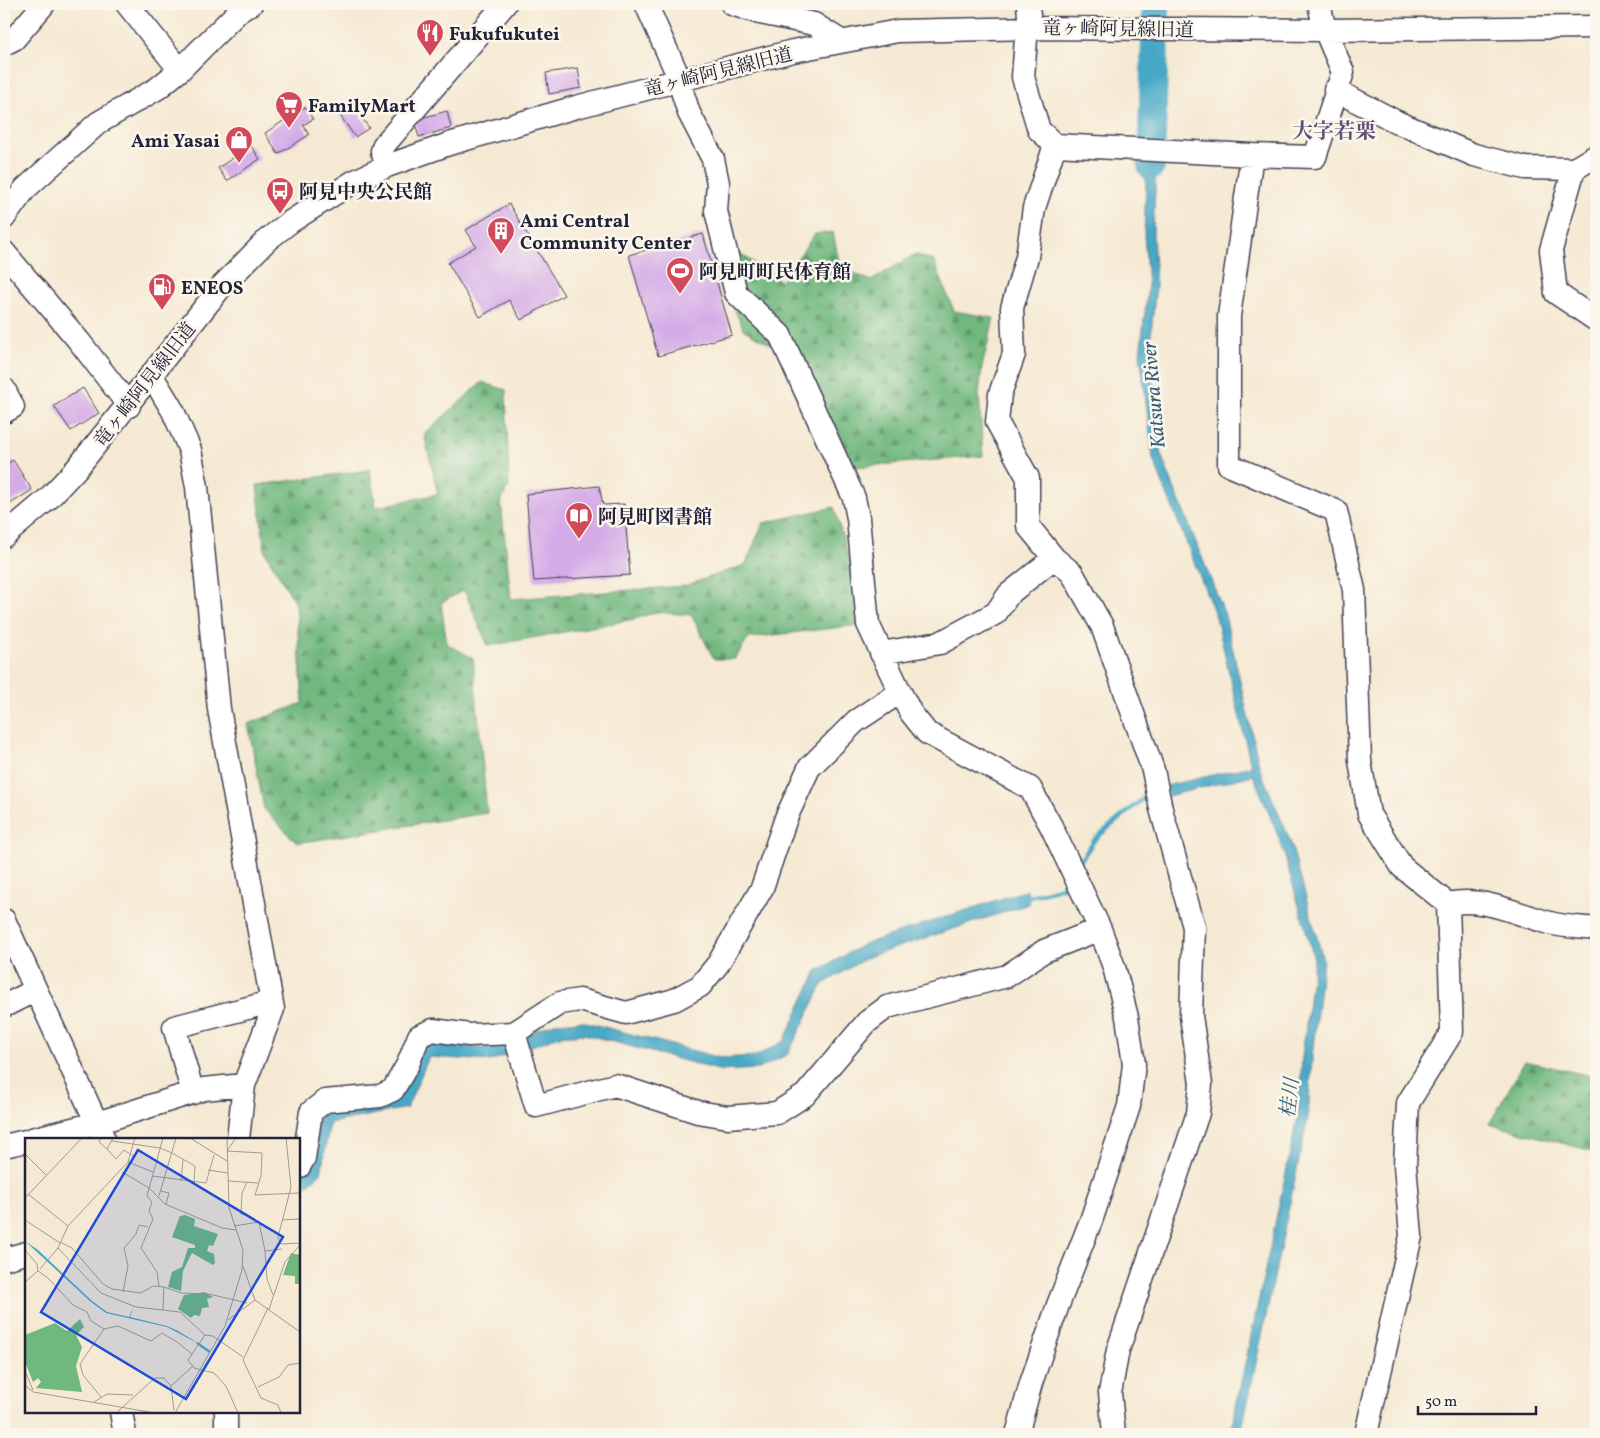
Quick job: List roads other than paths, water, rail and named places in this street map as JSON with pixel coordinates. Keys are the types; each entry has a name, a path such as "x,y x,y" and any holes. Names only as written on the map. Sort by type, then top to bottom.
{"street":[{"path":"4,44 14,39 44,4"},
{"path":"127,4 180,70"},
{"path":"4,218 25,189 98,123 158,88 180,70 239,11 251,4"},
{"path":"387,166 382,151 384,145 505,4"},
{"path":"646,4 679,80 689,113 713,159 718,183 716,211 736,292 780,335 854,498 859,527 868,624 881,653 911,713 927,733 1030,788 1051,826 1100,929 1114,967 1127,1017 1134,1064 1129,1106 1092,1218 1058,1305 1031,1383 1017,1434"},
{"path":"732,4 760,13 814,24 841,41"},
{"path":"1028,4 1030,28 1026,39 1024,67 1026,91 1039,130 1055,145 1315,157 1335,90 1343,72 1325,30 1319,4"},
{"name":"竜ヶ崎阿見線旧道","path":"4,536 49,498 78,467 129,406 221,287 267,240 319,203 354,182 387,166 502,127 679,80 841,41 898,31 1030,28 1325,30 1596,27"},
{"path":"1335,90 1397,122 1474,155 1525,168 1574,169 1596,156"},
{"path":"1055,145 1034,208 1027,257 1012,308 1014,354 1000,394 997,422 1028,478 1028,526 1054,558 1072,573 1102,626 1153,770 1161,808 1194,927 1191,1016 1201,1084 1198,1113 1118,1350 1110,1394 1114,1434"},
{"path":"1252,155 1229,316 1229,465 1336,511 1354,590 1360,761 1369,814 1402,867 1448,904 1452,1032 1408,1104 1405,1165 1411,1236 1366,1434"},
{"path":"1574,169 1551,250 1556,293 1596,320"},
{"path":"4,252 79,341 129,406"},
{"path":"152,376 173,410 190,450 197,486 219,709 273,1009 244,1084 238,1138"},
{"path":"4,388 13,407 4,412"},
{"path":"881,653 940,643 996,613 1009,594 1054,558"},
{"path":"300,1165 304,1158 311,1112 325,1101 380,1096 393,1090 400,1080 419,1036 433,1030 468,1035 514,1033 560,1004 580,1000 626,1013 674,1000 700,986 718,964 762,888 786,818 809,768 856,721 900,692"},
{"path":"1448,904 1465,900 1485,903 1552,923 1596,929"},
{"path":"4,920 100,1131"},
{"path":"514,1033 536,1106 615,1085 698,1112 728,1117 777,1114 805,1095 867,1022 887,1007 1007,976 1044,951 1100,929"},
{"path":"4,1006 36,990"},
{"path":"193,1093 174,1027 272,1002"},
{"path":"40,1138 100,1131 193,1093 244,1084"},
{"path":"4,1146 25,1140"},
{"path":"4,1259 25,1254"},
{"path":"121,1413 125,1434"},
{"path":"226,1413 226,1434"}],"water":[{"path":"1148,128 1158,128 1153,233 1156,285 1149,353 1162,457 1225,615 1260,769 1290,840 1323,959 1312,1058 1308,1118 1241,1434 1230,1434 1298,1116 1302,1057 1314,959 1281,843 1253,775 1168,796 1166,786 1251,766 1216,617 1153,459 1140,354 1148,286 1144,235"},
{"path":"1027,890 1029,904 868,957 823,984 788,1054 759,1069 722,1071 584,1034 559,1036 490,1061 429,1057 407,1108 330,1123 321,1173 300,1191 300,1172 322,1112 400,1095 424,1044 486,1048 555,1023 582,1021 721,1058 756,1056 784,1041 817,971 864,944"}],"waterway":[{"name":"Katsura River","path":"1151,166 1156,4"},
{"path":"1077,866 1095,839 1151,792"},
{"path":"1023,898 1063,887 1069,878"}],"place":[{"name":"Fukufukutei","path":"430,57"},
{"name":"FamilyMart","path":"289,129"},
{"name":"Ami Yasai","path":"239,164"},
{"name":"阿見中央公民館","path":"280,215"},
{"name":"Ami Central Community Center","path":"501,255"},
{"name":"阿見町町民体育館","path":"680,295"},
{"name":"ENEOS","path":"162,311"},
{"name":"阿見町図書館","path":"579,540"}],"district":[{"name":"大字若栗","path":"1334,131"}],"water label":[{"name":"桂川","path":"1289,1098"}]}
